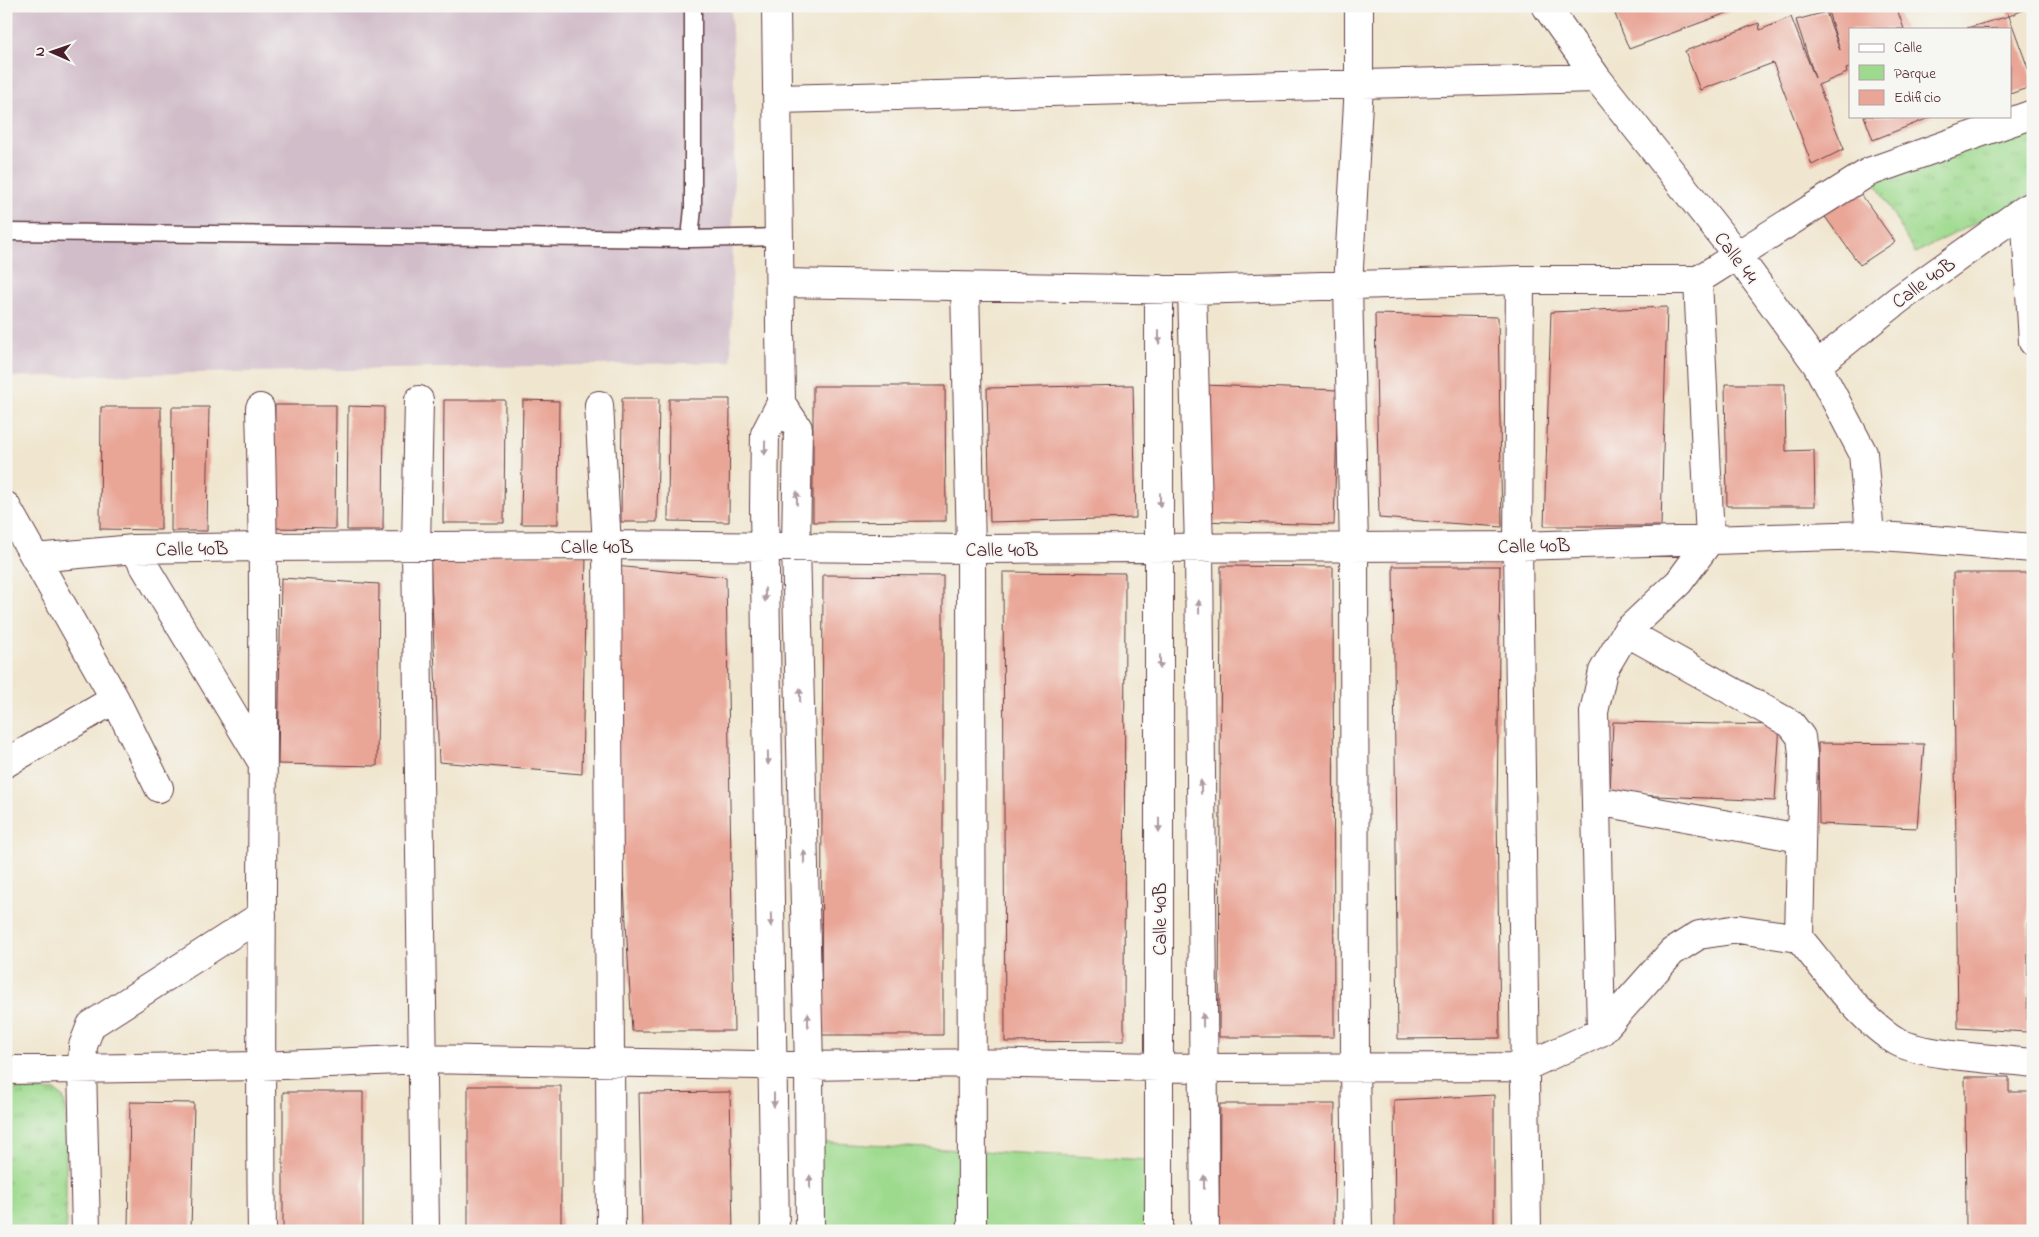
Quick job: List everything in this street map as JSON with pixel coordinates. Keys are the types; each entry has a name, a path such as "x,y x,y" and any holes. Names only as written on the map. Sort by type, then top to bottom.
{"street":[{"path":"775,1231 774,1065 764,547 765,434 781,403 776,6"},
{"path":"1358,1231 1355,1068 1354,547 1348,286 1359,84 1359,6"},
{"name":"Calle 44","path":"1546,6 1597,78 1737,256 1817,365 1863,453 1870,536"},
{"path":"778,99 1597,78"},
{"path":"780,283 1192,290 1520,280 1698,280 1869,172 2033,114"},
{"path":"2029,207 2033,342"},
{"name":"Calle 40B","path":"1817,365 1898,300 2029,207"},
{"path":"1520,280 1518,546 1527,1231"},
{"path":"1601,1032 1594,712 1603,671 1626,632 1679,582 1710,540 1698,280"},
{"path":"965,287 972,549 972,1231"},
{"name":"Calle 40B","path":"1159,289 1159,1231"},
{"path":"1192,290 1199,548 1204,1231"},
{"path":"419,400 416,547 425,1231"},
{"path":"781,403 798,428 796,546 809,1066 810,1231"},
{"path":"599,405 607,545 611,1231"},
{"path":"260,408 264,547 260,1066 262,1231"},
{"path":"6,506 115,698 159,788"},
{"name":"Calle 40B","path":"35,558 134,549 264,547 607,545 972,549 1518,546 1870,536 2033,548"},
{"path":"134,549 262,762"},
{"path":"1626,632 1792,724 1801,737 1803,754 1799,938"},
{"path":"6,763 115,698"},
{"path":"1596,801 1800,838"},
{"path":"86,1231 82,1068 83,1046 91,1025 262,915"},
{"path":"6,1070 260,1066 423,1059 610,1064 809,1066 972,1063 1158,1068 1525,1067 1601,1032 1672,952 1699,935 1738,929 1799,938 1876,1028 1900,1043 1928,1050 2033,1062"}],"lane":[{"path":"690,239 693,208 693,6"},
{"path":"6,232 690,239 780,237"}],"shaded area":[{"path":"6,6 731,6 735,105 731,362 6,377"}],"green space":[{"path":"2033,118 2033,195 1915,253 1871,175"},
{"path":"6,1089 55,1091 63,1097 66,1109 66,1231 6,1231"},
{"path":"813,1142 1149,1160 1149,1231 815,1231"}],"building":[{"path":"1634,6 1743,7 1629,49 1615,14"},
{"path":"1832,6 1896,6 1904,28 1849,28 1849,68 1846,69 1847,73 1818,85 1844,149 1812,165 1773,63 1700,90 1685,51 1759,23 1760,30 1791,17 1815,78 1796,20 1826,12 1840,50 1827,8"},
{"path":"2004,6 2033,6 2009,16"},
{"path":"2009,16 2033,86 2012,93 2012,28 1967,28"},
{"path":"1865,118 1929,118 1873,140"},
{"path":"1856,187 1895,242 1860,265 1823,214"},
{"path":"1667,307 1661,526 1544,526 1551,312"},
{"path":"1375,314 1498,317 1502,527 1379,518"},
{"path":"1725,384 1785,384 1786,451 1814,450 1815,506 1727,506"},
{"path":"1133,385 1136,518 990,522 987,388"},
{"path":"1204,385 1338,390 1334,525 1200,521"},
{"path":"813,386 945,386 946,521 813,522"},
{"path":"622,398 659,398 657,522 621,522"},
{"path":"669,399 730,399 729,522 668,521"},
{"path":"444,400 505,400 504,523 443,523"},
{"path":"523,400 559,401 558,524 521,524"},
{"path":"275,405 336,405 335,529 274,528"},
{"path":"348,406 384,407 383,530 347,530"},
{"path":"101,407 161,407 161,530 100,529"},
{"path":"172,407 209,407 207,531 171,531"},
{"path":"430,555 586,555 582,774 439,762"},
{"path":"615,566 726,577 734,1031 632,1031 618,776"},
{"path":"1221,566 1333,567 1334,1037 1219,1037"},
{"path":"1393,566 1500,566 1497,809 1500,1038 1398,1039"},
{"path":"1003,572 1125,573 1124,1041 1005,1042"},
{"path":"1953,573 2033,573 2027,1032 1958,1028"},
{"path":"823,575 943,576 943,1035 821,1035"},
{"path":"281,578 379,584 377,766 278,764"},
{"path":"1613,722 1780,725 1775,801 1610,794"},
{"path":"1818,743 1924,744 1917,828 1819,824"},
{"path":"1965,1077 2009,1077 2009,1092 2030,1092 2031,1231 1966,1231"},
{"path":"468,1086 561,1086 561,1231 468,1231"},
{"path":"283,1092 363,1092 363,1231 283,1231"},
{"path":"730,1092 733,1231 642,1231 639,1093"},
{"path":"1494,1095 1494,1231 1395,1231 1394,1100"},
{"path":"130,1102 194,1103 191,1231 128,1231"},
{"path":"1220,1104 1335,1104 1334,1231 1219,1231"}]}
